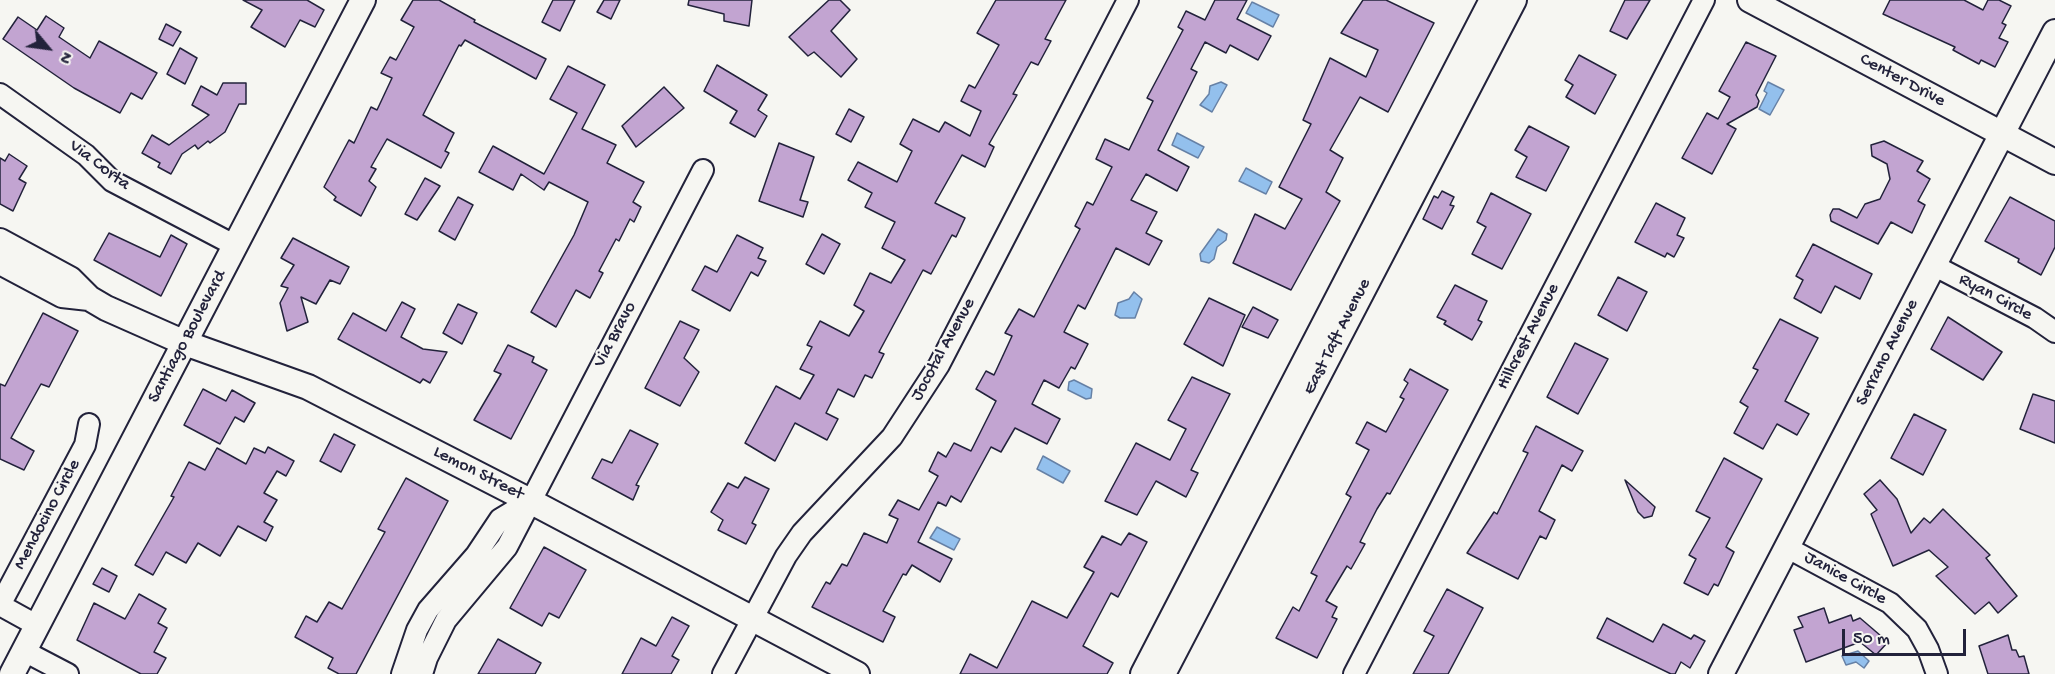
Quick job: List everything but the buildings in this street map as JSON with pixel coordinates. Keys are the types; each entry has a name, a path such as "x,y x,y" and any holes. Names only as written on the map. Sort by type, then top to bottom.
{"street":[{"name":"Santiago Boulevard","path":"20,667 38,626 363,0"},
{"name":"Jocotal Avenue","path":"723,674 752,618 802,533 892,436 939,365 1128,0"},
{"name":"East Taft Avenue","path":"1352,291 1492,0"},
{"name":"East Taft Avenue","path":"1143,674 1268,452 1352,291 1514,0"},
{"name":"Hillcrest Avenue","path":"1354,674 1704,0"},
{"name":"Center Drive","path":"1750,0 2055,162"},
{"name":"Serrano Avenue","path":"1720,674 2055,32"},
{"name":"Via Corta","path":"0,94 86,155 112,181 236,246"},
{"name":"Via Bravo","path":"422,674 427,658 446,620 507,547 703,170"},
{"name":"Lemon Street","path":"0,241 70,279 89,298 185,343 308,387 530,501 857,674"},
{"name":"Lemon Street","path":"0,262 62,296 89,298"},
{"name":"Ryan Circle","path":"1933,265 2035,318 2055,332"},
{"name":"Mendocino Circle","path":"0,605 85,445 89,423"},
{"name":"East Taft Avenue","path":"1163,674 1268,452"},
{"path":"402,674 417,630 428,610 476,555 500,519 530,501"},
{"name":"Janice Circle","path":"1786,547 1890,603 1917,629 1928,649 1936,674"},
{"path":"0,605 38,626"},
{"path":"20,667 68,674"}],"water":[{"path":"1252,2 1279,15 1273,27 1246,13"},
{"path":"1221,82 1227,85 1212,112 1200,105 1209,94 1210,86"},
{"path":"1768,82 1784,90 1770,115 1759,109 1767,93 1764,91"},
{"path":"1177,133 1204,147 1198,158 1172,145"},
{"path":"1246,168 1272,182 1266,194 1239,181"},
{"path":"1218,229 1227,234 1226,240 1217,247 1214,259 1209,263 1201,261 1200,254"},
{"path":"1134,292 1142,299 1135,318 1120,318 1115,315 1118,303 1129,299"},
{"path":"1074,380 1092,389 1091,398 1086,399 1068,390 1069,382"},
{"path":"1043,456 1070,471 1063,483 1037,469"},
{"path":"937,527 960,539 954,550 930,538"},
{"path":"1858,651 1869,661 1864,668 1856,662 1846,665 1842,656"}]}
